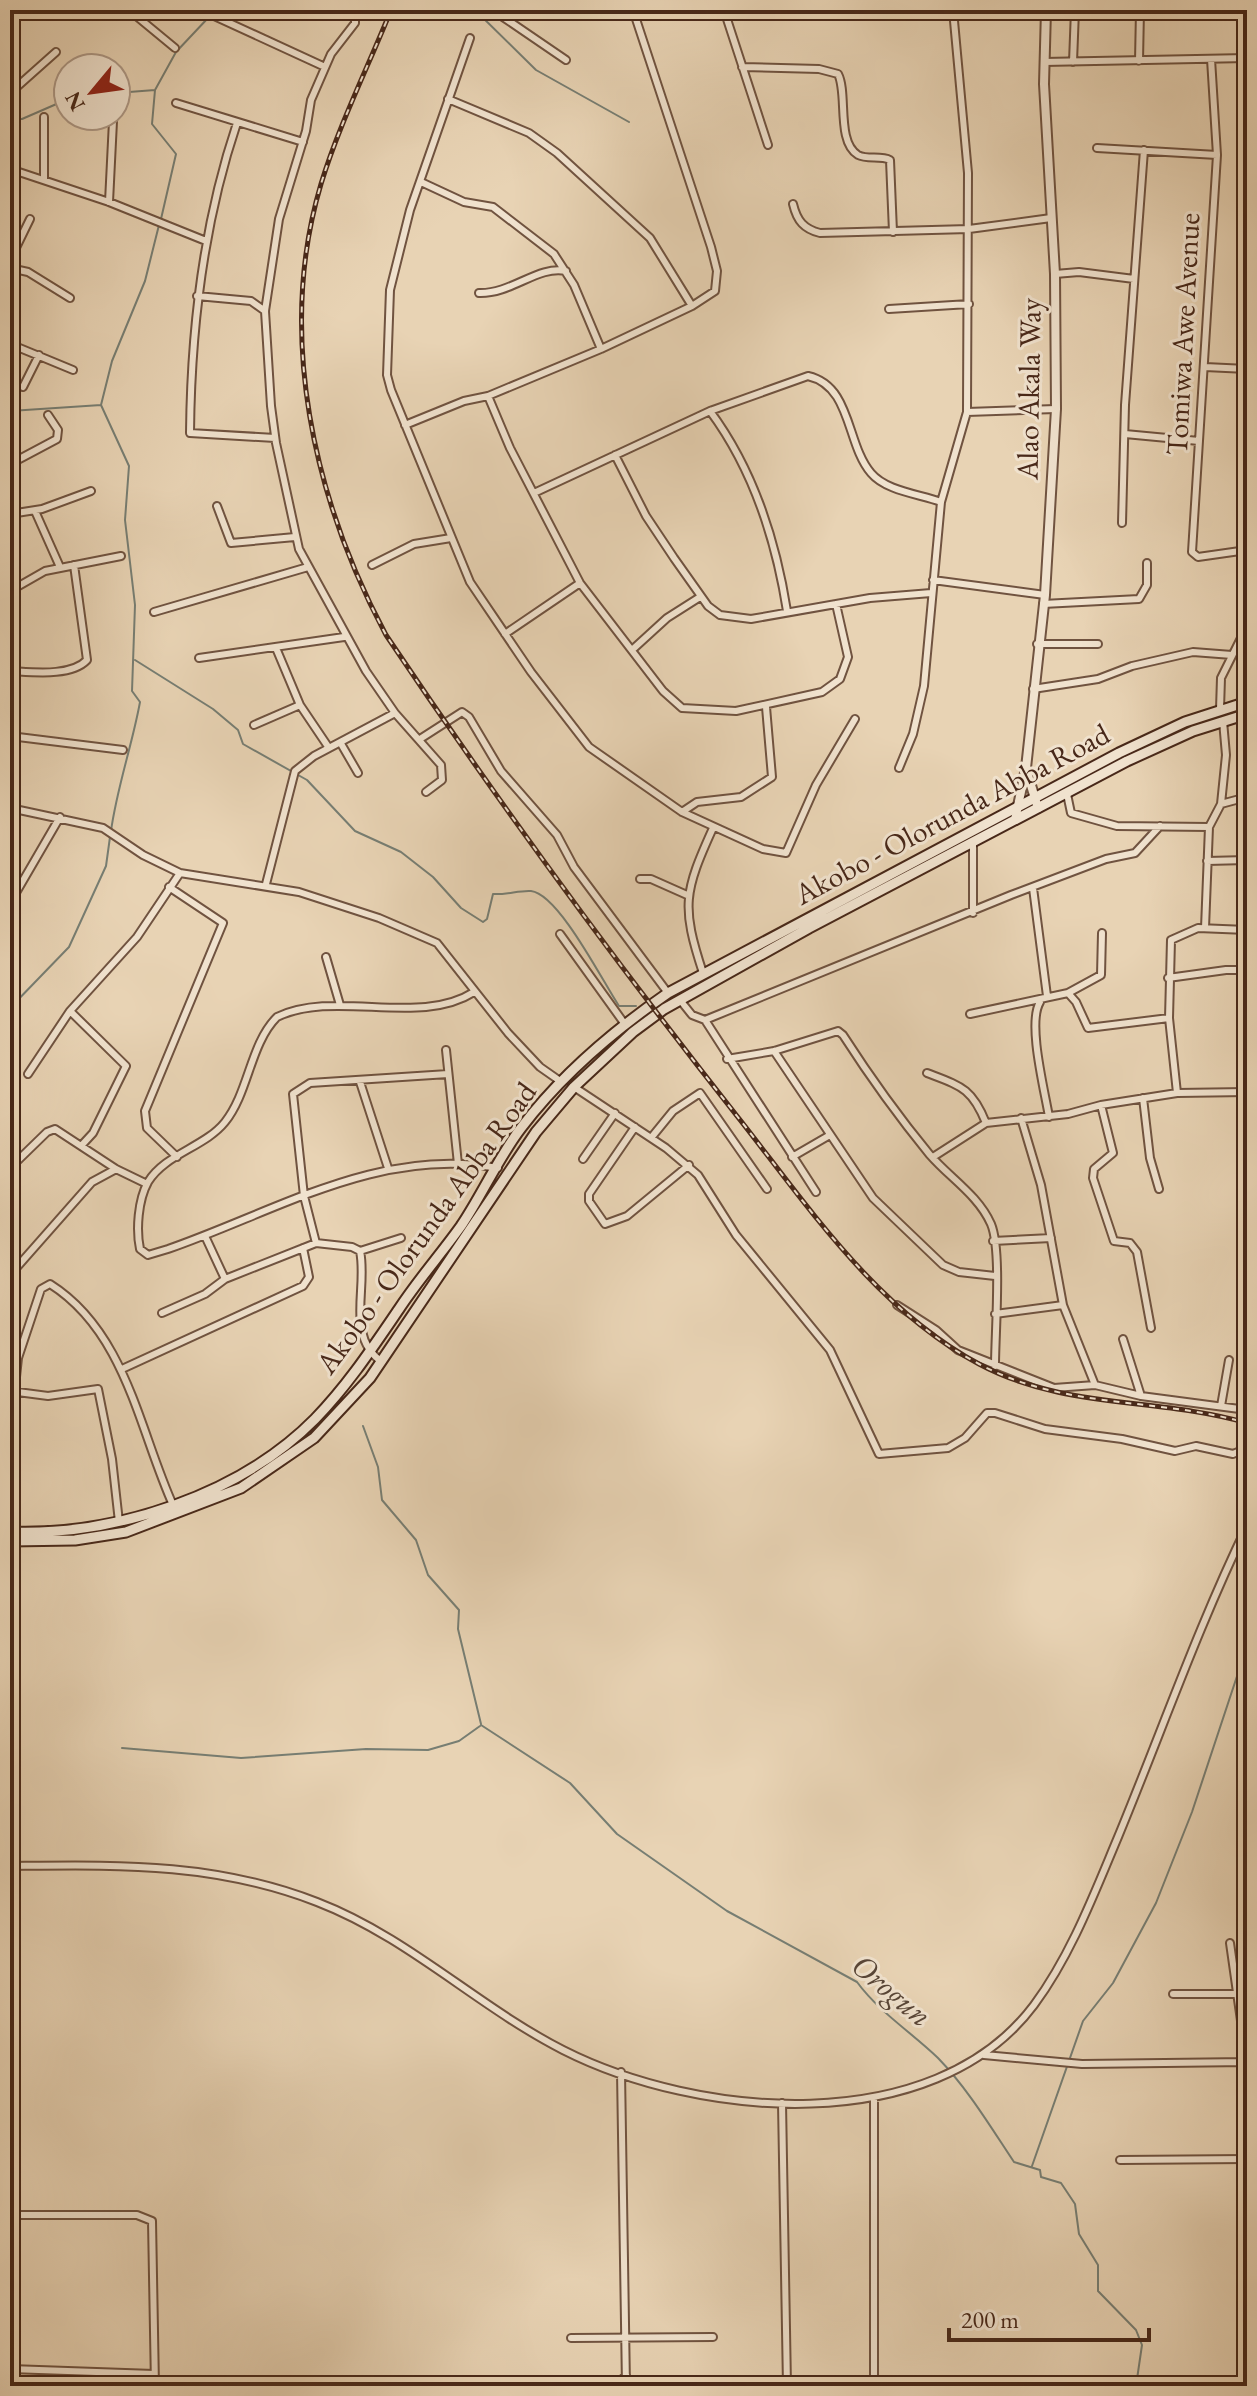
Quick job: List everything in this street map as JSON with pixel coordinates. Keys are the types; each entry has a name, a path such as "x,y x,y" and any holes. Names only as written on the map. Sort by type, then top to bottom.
{"main road":[{"name":"Akobo - Olorunda Abba Road","path":"10,1541 75,1540 126,1532 241,1488 314,1438 382,1362 465,1230 520,1129 560,1081 624,1023 703,973 1037,795 1140,743 1220,709 1247,702"},
{"name":"Akobo - Olorunda Abba Road","path":"10,1532 70,1531 119,1523 173,1505 229,1481 300,1432 353,1375 536,1132 574,1087 629,1036 664,1009 1127,761 1247,714"},
{"path":"658,1000 664,1009"}],"street":[{"path":"129,10 175,48"},
{"path":"201,10 325,67"},
{"path":"355,10 355,23 325,67 310,104 303,142 279,219 265,311 265,346 275,438 295,537 344,637 395,713 444,770 438,784 426,792"},
{"path":"500,10 503,17 566,60"},
{"path":"405,425 464,401 488,396 601,349 712,295 717,271 633,10"},
{"path":"724,10 768,145"},
{"path":"899,768 913,734 924,686 941,502 967,412 968,173 953,10"},
{"name":"Alao Akala Way","path":"1015,820 1015,807 1026,768 1044,599 1056,409 1055,274 1044,62 1046,10"},
{"path":"1073,62 1075,10"},
{"path":"1139,61 1140,10"},
{"path":"470,38 421,182 390,290 387,375 470,582 589,747 682,812 763,849 786,853 816,785 855,719"},
{"path":"10,93 52,56"},
{"path":"1044,62 1247,58"},
{"name":"Tomiwa Awe Avenue","path":"1211,59 1217,155 1193,556 1247,550"},
{"path":"742,67 819,69 838,74 846,132 856,153 861,157 889,158 893,232"},
{"path":"448,99 529,133 557,153 650,238 692,306"},
{"path":"176,103 303,142"},
{"path":"44,117 44,180"},
{"path":"237,123 206,241 197,296 190,433 275,438"},
{"path":"109,202 112,132"},
{"path":"1097,148 1217,155"},
{"path":"1122,523 1144,150"},
{"path":"10,169 109,202 206,241"},
{"path":"421,182 464,202 493,207 535,237 566,271 601,349"},
{"path":"793,204 796,216 804,226 820,233 969,229 1051,218"},
{"path":"10,260 30,219"},
{"path":"10,268 28,272 70,298"},
{"path":"479,293 513,288 553,270 566,271"},
{"path":"1055,274 1079,272 1134,279"},
{"path":"197,296 251,301 265,311"},
{"path":"889,309 969,304"},
{"path":"10,344 73,370"},
{"path":"23,387 39,355"},
{"path":"1205,367 1247,369"},
{"path":"534,493 710,411 797,379 817,378 842,404 856,445 872,475 887,485 941,502"},
{"path":"488,396 580,583 663,691 682,708 736,711 766,707 822,692 840,679 848,657 836,604"},
{"path":"967,412 1056,409"},
{"path":"710,411 728,438 768,525 777,550 787,611"},
{"path":"10,464 57,439 58,430 48,415"},
{"path":"1125,434 1199,441"},
{"path":"615,455 646,516 700,597 720,615 736,619 931,593"},
{"path":"10,514 35,511 91,491"},
{"path":"217,506 231,543 295,537"},
{"path":"35,511 60,567"},
{"path":"372,565 422,541 451,538"},
{"path":"10,591 60,567 121,556"},
{"path":"933,580 1044,599 1139,599 1147,585 1147,563"},
{"path":"10,671 47,672 80,666 87,660 74,565"},
{"path":"154,612 308,567"},
{"path":"505,634 580,583"},
{"path":"632,650 667,618 700,597"},
{"path":"1220,709 1221,678 1247,626"},
{"path":"199,658 344,637"},
{"path":"1037,644 1098,644"},
{"path":"276,648 300,705 329,748"},
{"path":"1033,689 1098,679 1132,666 1193,652 1232,655"},
{"path":"254,725 300,705"},
{"path":"682,812 697,802 741,797 772,777 766,707"},
{"path":"420,739 450,716 462,712 469,717 501,771 557,835 574,867 668,993"},
{"path":"266,884 294,774 329,748 395,713"},
{"path":"1205,928 1209,827 1221,804 1226,755 1223,721"},
{"path":"10,736 123,750"},
{"path":"340,742 358,773"},
{"name":"Alao Akala Way","path":"1026,768 1037,795 1038,808"},
{"path":"1067,794 1071,813 1117,826 1209,827"},
{"path":"1221,804 1247,797"},
{"path":"10,808 103,828 143,855 180,873 266,884 379,918 437,943 458,966 474,992 540,1067 560,1081"},
{"path":"11,899 60,817"},
{"path":"705,1020 1106,859 1135,853 1160,826"},
{"path":"703,973 690,928 687,895 713,828"},
{"path":"973,843 973,913"},
{"path":"1207,861 1247,860"},
{"path":"28,1074 70,1011 130,946 180,873"},
{"path":"640,879 651,879 687,895"},
{"path":"169,887 223,923 145,1111 147,1128 177,1157"},
{"path":"1033,888 1047,996"},
{"path":"1177,1093 1169,1018 1171,940 1205,928 1247,930"},
{"path":"1049,1117 1036,1031 1036,1008 1047,996 1068,993 1101,975 1102,933"},
{"path":"560,934 624,1023"},
{"path":"326,957 340,1005"},
{"path":"1168,978 1247,970"},
{"path":"474,992 461,1000 414,1006 340,1005 309,1008 274,1020 228,1119 207,1139 177,1157 147,1184 138,1237 142,1253 148,1255 388,1168 458,1164 498,1168"},
{"path":"1068,993 1076,1002 1088,1028 1169,1018"},
{"path":"680,1000 692,1015 705,1020 727,1059 751,1088 816,1192"},
{"path":"970,1014 1040,1002"},
{"path":"70,1011 126,1066 93,1133 81,1146"},
{"path":"727,1059 774,1051 841,1033 872,1082 933,1157 975,1199 990,1221 995,1276 995,1366"},
{"path":"446,1050 458,1164"},
{"path":"774,1051 873,1198 943,1265 959,1272 995,1276"},
{"path":"927,1073 965,1087 979,1105 986,1123"},
{"path":"316,1243 304,1196 293,1094 310,1083 448,1074"},
{"path":"933,1157 986,1123 1049,1117 1177,1093 1246,1092 1247,1081"},
{"path":"360,1082 388,1168"},
{"path":"574,1087 689,1165 736,1235 830,1350 879,1454 948,1448 965,1438 972,1426 987,1413 1045,1429 1122,1439 1175,1451 1196,1446 1233,1454 1247,1448"},
{"path":"651,1138 673,1111 692,1095 701,1094 767,1189"},
{"path":"1143,1098 1150,1158 1159,1189"},
{"path":"1101,1105 1113,1153 1094,1169 1093,1178 1114,1241 1130,1243 1137,1252 1151,1328"},
{"path":"583,1159 615,1113"},
{"path":"1021,1118 1041,1185 1063,1305 1095,1385"},
{"path":"635,1127 589,1194 589,1201 605,1224 627,1216 689,1165"},
{"path":"10,1168 52,1129 116,1169 147,1184"},
{"path":"792,1157 830,1135"},
{"path":"10,1275 92,1182 116,1169"},
{"path":"205,1236 225,1279"},
{"path":"162,1313 205,1294 225,1279 316,1243 352,1247 360,1251 401,1238"},
{"path":"993,1241 1051,1238"},
{"path":"122,1369 303,1286 309,1277 303,1248"},
{"path":"360,1251 360,1320 369,1353 382,1362"},
{"path":"10,1434 21,1345 41,1289 50,1284 90,1321 122,1369 173,1505"},
{"path":"897,1305 936,1330 958,1350 1054,1388 1095,1385 1141,1396 1247,1410"},
{"path":"995,1314 1063,1305"},
{"path":"1123,1339 1141,1396"},
{"path":"1221,1406 1229,1360"},
{"path":"13,1392 48,1396 98,1389 112,1459 119,1523"},
{"path":"10,1866 192,1869 261,1884 318,1902 371,1926 554,2045 621,2072 706,2095 782,2103 874,2099 916,2088 984,2055 1032,2009 1091,1902 1247,1526"},
{"path":"984,2055 1082,2064 1247,2063 1230,1943"},
{"path":"1173,1994 1235,1994"},
{"path":"621,2072 626,2386"},
{"path":"874,2099 874,2386"},
{"path":"782,2103 787,2386"},
{"path":"1120,2160 1247,2159"},
{"path":"10,2215 137,2215 152,2221 155,2386"},
{"path":"571,2338 713,2337"},
{"path":"10,2369 154,2374"},
{"path":"616,2386 627,2375"}],"waterway":[{"path":"475,10 536,70 629,122"},
{"path":"161,219 176,154 152,124 155,90 176,52 208,18"},
{"path":"132,92 155,90"},
{"path":"10,119 22,119 52,106"},
{"path":"111,831 140,702 132,691 135,605 125,520 129,466 101,405 112,361 145,281 159,225"},
{"path":"10,411 101,405"},
{"path":"135,660 213,709 238,730 243,744 307,780 355,831 401,852 433,877 461,908 483,922 487,919 493,894 531,891 542,896 567,923 619,1006 636,1006"},
{"path":"10,1008 69,947 106,866 110,837"},
{"path":"363,1426 378,1467 382,1500 416,1540 428,1575 459,1610 458,1629 481,1724"},
{"path":"1032,2166 1083,2021 1113,1983 1156,1903 1192,1812 1247,1646"},
{"name":"Orogun","path":"481,1725 570,1783 617,1834 727,1911 857,1982 885,2012 938,2058 969,2095 1014,2162 1040,2170 1041,2177 1061,2183 1075,2204 1079,2234 1098,2265 1098,2291 1136,2330 1142,2345 1136,2386"},
{"path":"122,1748 241,1758 366,1749 428,1750 459,1741 480,1726"}],"railway":[{"path":"391,10 321,184 308,241 302,299 303,357 310,416 322,473 339,529 386,635 601,938 817,1219 875,1285 942,1341 979,1364 1012,1379 1078,1396 1179,1409 1247,1423"}]}
